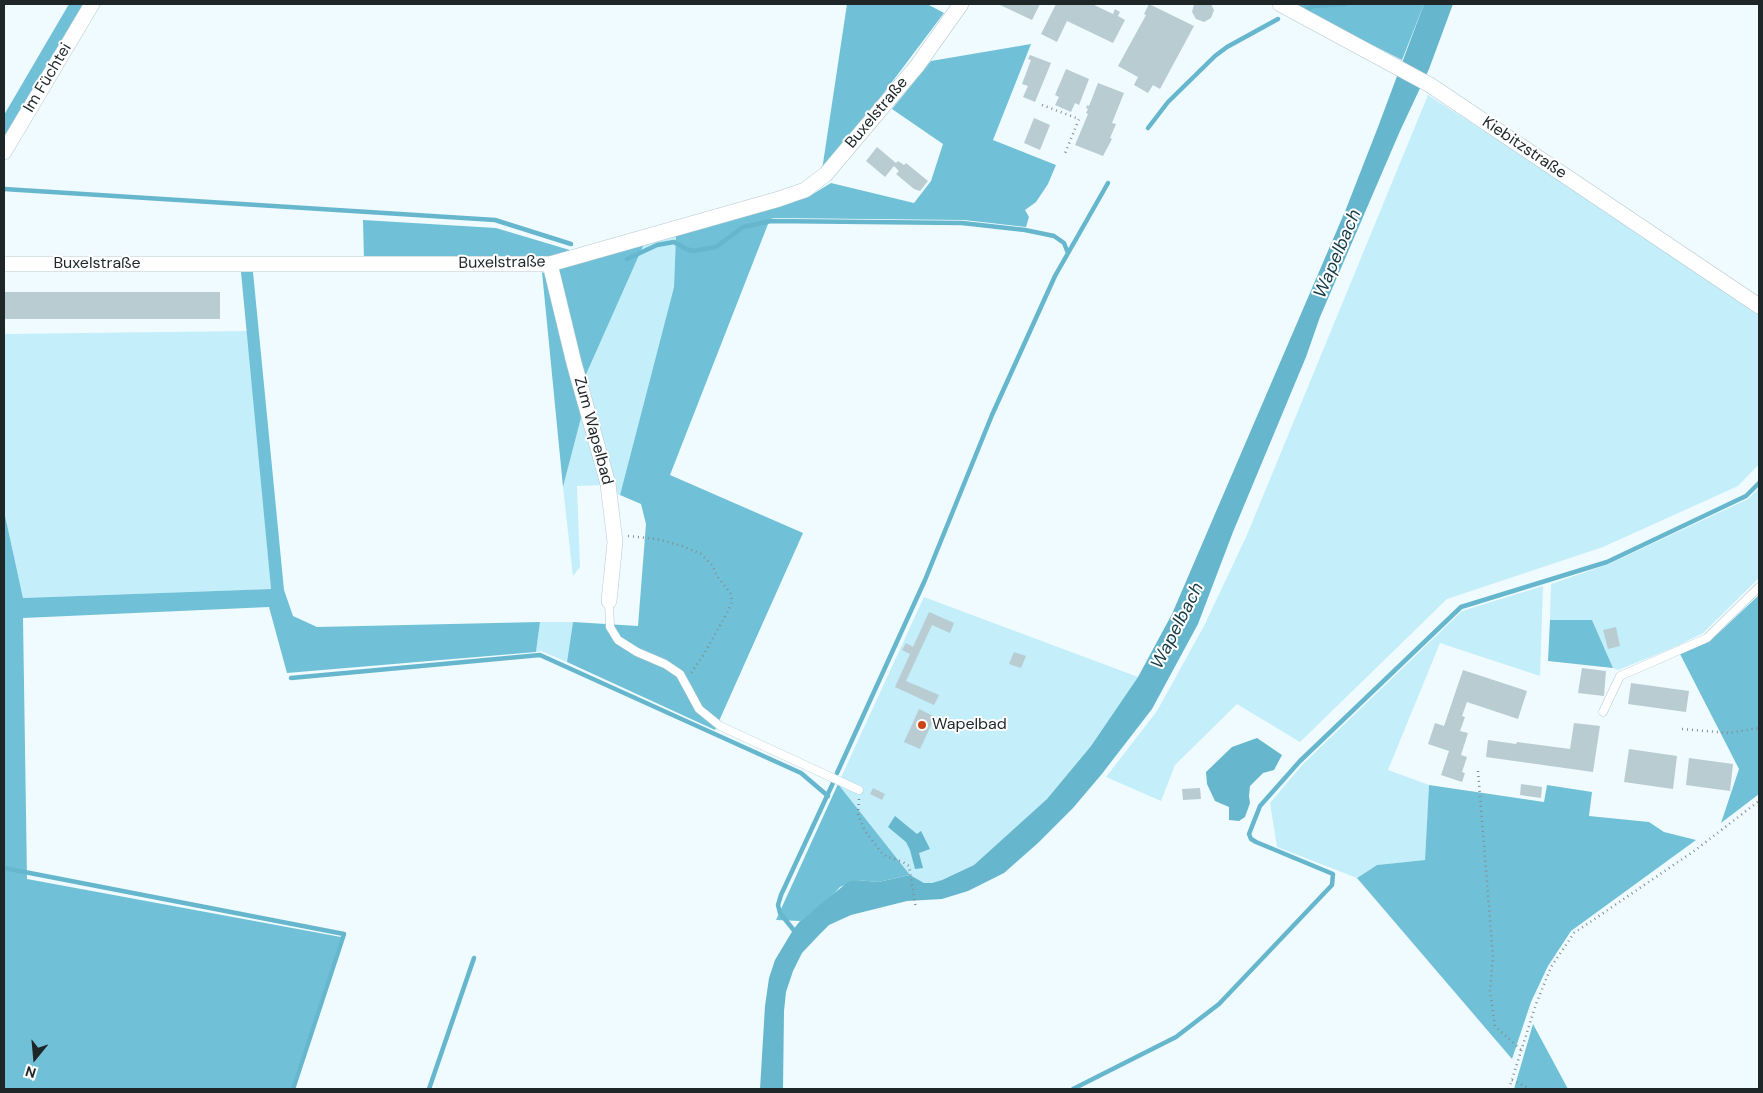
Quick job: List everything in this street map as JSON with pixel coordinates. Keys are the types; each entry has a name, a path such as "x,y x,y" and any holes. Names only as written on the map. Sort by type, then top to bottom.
{"street":[{"name":"Im Füchtei","path":"4,152 92,4"},
{"name":"Buxelstraße","path":"4,264 550,264 805,190 826,174 917,66 962,4"},
{"name":"Kiebitzstraße","path":"1280,4 1430,85 1759,306"},
{"name":"Zum Wapelbad","path":"550,264 574,363 608,484 615,542 609,601"}],"lane":[{"path":"1603,712 1620,676 1707,638 1759,586"},
{"path":"609,601 610,627 618,640 637,652 665,664 680,674 699,709 720,726 859,790"}],"path":[{"path":"1042,105 1079,119 1064,156"},
{"path":"614,534 658,539 702,554 731,594 732,602 728,611 704,654 684,682"},
{"path":"1682,730 1729,734 1759,728"},
{"path":"1478,771 1493,957 1490,991 1495,1026 1521,1050"},
{"path":"859,790 858,814 865,831 880,852 909,866 916,909"},
{"path":"1509,1089 1536,1004 1551,967 1574,933 1694,851 1759,801"},
{"path":"1512,1080 1530,1089"}],"shaded area":[{"path":"69,4 84,4 4,139 4,115"},
{"path":"847,4 927,4 944,13 880,98 822,170"},
{"path":"1291,4 1424,4 1402,60"},
{"path":"1031,44 993,140 1056,165 1048,184 1036,202 1025,210 1029,217 1026,227 964,220 770,219 670,475 803,533 715,730 567,662 573,622 638,626 646,524 641,504 620,495 674,287 676,235 808,197 831,183 914,203 931,181 943,144 892,109 931,61"},
{"path":"1428,95 1606,209 1759,314 1759,464 1738,486 1603,547 1447,599 1300,742 1237,704 1175,765 1161,801 1106,777 1157,711 1204,626 1247,535"},
{"path":"363,220 496,228 573,251 550,258 364,260"},
{"path":"676,235 674,287 620,495 615,493 584,379 644,244"},
{"path":"644,244 584,379 557,269"},
{"path":"241,272 253,272 284,590 293,616 317,627 540,622 536,652 287,673 269,607 23,618 27,879 341,937 291,1089 4,1089 4,511 23,598 271,589"},
{"path":"542,272 548,275 582,414 563,487"},
{"path":"248,331 271,589 23,598 4,511 4,334"},
{"path":"582,414 601,485 577,486 580,567 573,576 563,487"},
{"path":"1759,488 1759,578 1703,633 1677,646 1618,670 1613,668 1592,620 1550,620 1551,584 1609,564 1748,499"},
{"path":"1543,586 1540,676 1440,643 1388,770 1429,785 1425,860 1377,865 1357,878 1277,847 1270,803 1303,764 1462,611"},
{"path":"1759,595 1759,794 1721,823 1739,769 1680,654 1710,641"},
{"name":"Wapelbad","path":"924,597 1138,677 1091,746 1047,799 974,865 932,883 924,883 910,875 838,784"},
{"path":"1550,620 1592,620 1613,668 1548,661"},
{"path":"540,622 573,622 567,662 541,651 536,652"},
{"path":"838,784 910,875 878,882 857,880 840,887 829,899 800,921 776,920"},
{"path":"1429,785 1544,802 1547,785 1592,792 1589,816 1649,822 1664,832 1696,840 1571,931 1548,966 1531,1002 1512,1059 1357,878 1377,865 1425,860"},
{"path":"1533,1024 1568,1089 1514,1089"}],"water":[{"name":"Wapelbach","path":"1424,4 1453,4 1429,69 1400,131 1320,317 1306,357 1233,532 1198,624 1152,709 1073,808 1004,873 968,891 942,899 907,901 851,915 829,925 802,953 786,992 783,1089 760,1089 765,1006 769,978 775,960 800,921 848,882 857,880 878,882 910,875 924,883 932,883 974,865 1047,799 1091,746 1138,677 1172,614 1346,209"},
{"path":"1257,738 1282,755 1274,770 1263,773 1250,786 1250,803 1245,817 1239,821 1229,820 1229,807 1215,801 1207,784 1206,772 1232,747"},
{"path":"895,816 917,834 921,831 930,849 919,853 923,868 915,869 906,842 888,827"}],"building":[{"path":"998,4 1040,4 1032,20"},
{"path":"1056,4 1092,4 1113,14 1115,9 1120,12 1118,16 1125,20 1113,43 1067,21 1057,42 1041,34"},
{"path":"1149,4 1194,26 1160,89 1153,85 1148,93 1134,85 1138,77 1118,66 1146,15 1144,14"},
{"path":"1194,4 1211,4 1214,10 1211,18 1204,22 1196,19 1192,12"},
{"path":"1030,55 1051,63 1035,102 1023,97 1028,86 1022,84 1031,60 1028,59"},
{"path":"1066,69 1089,79 1079,105 1075,103 1071,112 1055,105 1059,97 1055,95"},
{"path":"1098,83 1124,93 1112,123 1116,124 1110,138 1112,139 1103,156 1075,145 1088,114 1086,113 1087,105 1089,106"},
{"path":"1034,118 1050,125 1040,150 1024,143"},
{"path":"877,147 896,163 898,161 904,165 906,163 928,181 920,191 914,189 896,174 899,171 894,166 885,177 866,161"},
{"path":"4,292 220,292 220,319 4,319"},
{"path":"929,612 954,623 950,633 932,625 906,681 939,695 934,705 895,687 910,654 902,650 906,643 913,647"},
{"path":"1616,627 1620,646 1608,649 1603,630"},
{"path":"1014,652 1026,656 1021,668 1009,664"},
{"path":"1582,668 1606,671 1604,696 1578,693"},
{"path":"1463,670 1527,691 1518,719 1467,702 1462,716 1465,717 1460,731 1468,733 1461,755 1467,757 1462,772 1465,773 1462,782 1441,775 1449,751 1428,744 1435,723 1444,726"},
{"path":"1631,683 1689,691 1686,712 1628,704"},
{"name":"Wapelbad","path":"919,709 935,717 920,749 904,742"},
{"path":"1574,723 1600,726 1593,772 1486,757 1488,740 1570,749"},
{"path":"1629,749 1677,756 1673,789 1624,782"},
{"path":"1689,758 1733,764 1730,791 1686,785"},
{"path":"1521,784 1542,787 1541,798 1520,795"},
{"path":"873,788 885,794 882,800 870,794"},
{"path":"1200,788 1201,799 1183,800 1182,789"}],"waterway":[{"path":"1306,10 1313,6 1345,4"},
{"path":"1148,128 1168,102 1215,56 1227,47 1278,19"},
{"path":"837,773 925,580 992,415 1055,276 1108,183"},
{"path":"4,189 495,220 571,244"},
{"path":"627,259 657,245 674,242 693,251 716,247 743,227 771,221 962,223 1025,230 1054,236 1064,243 1068,253"},
{"path":"1073,1089 1176,1037 1219,1004 1332,885 1333,874 1251,839 1249,834 1260,806 1300,761 1461,607 1607,562 1746,496 1759,483"},
{"path":"291,678 540,655 801,773 828,796"},
{"path":"796,933 780,913 778,905 833,783"},
{"path":"4,868 344,934 293,1089"},
{"path":"429,1089 474,958"}],"place":[{"name":"Wapelbad","path":"922,725"}]}
